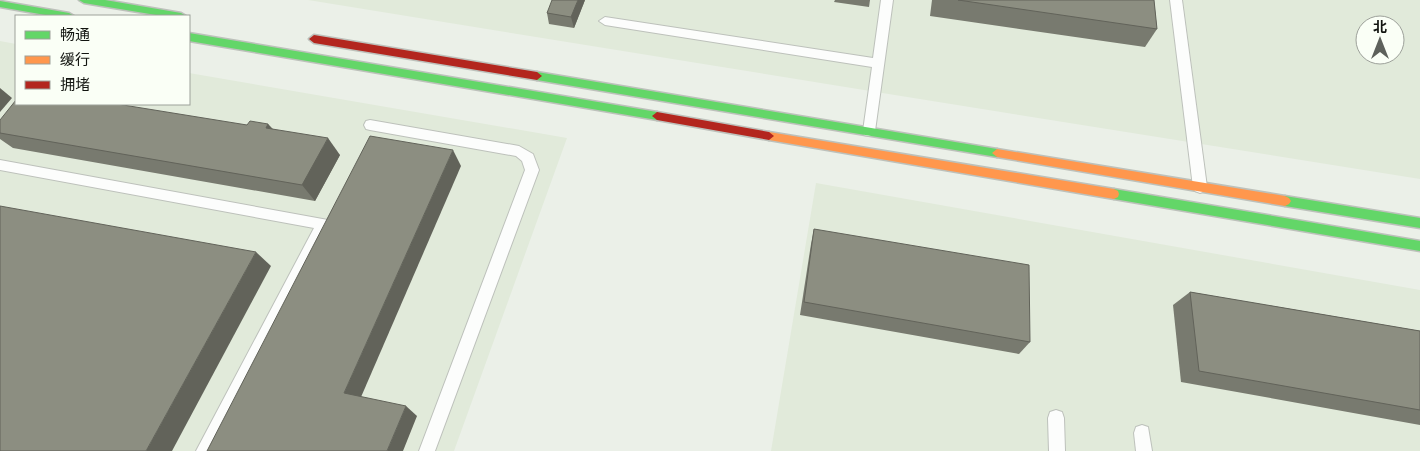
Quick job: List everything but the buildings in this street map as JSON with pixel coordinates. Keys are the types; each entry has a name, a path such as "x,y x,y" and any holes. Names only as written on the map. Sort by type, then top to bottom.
{"street":[{"path":"84,0 175,15"},
{"path":"0,4 63,15"},
{"path":"190,37 1420,246"},
{"path":"305,37 1420,223"}],"lane":[{"path":"869,131 887,0"},
{"path":"1176,0 1200,187"},
{"path":"605,21 879,64"},
{"path":"370,125 519,151 528,158 532,170 427,451"},
{"path":"0,165 323,224 204,451"},
{"path":"1056,418 1057,451"},
{"path":"1142,433 1144,451"}],"shaded area":[{"path":"308,0 1420,0 1420,179 901,96"},
{"path":"0,41 15,44 15,105 190,105 190,73 567,138 454,451 0,451"},
{"path":"816,183 1420,290 1420,451 771,451"}],"traffic: fast":[{"path":"84,0 175,15"},
{"path":"0,4 63,15"},
{"path":"190,37 657,116"},
{"path":"537,76 997,153"},
{"path":"1114,194 1420,246"},
{"path":"1285,201 1420,223"}],"traffic: slow":[{"path":"769,136 1114,194"},
{"path":"997,153 1285,201"}],"traffic: jam":[{"path":"314,39 537,76"},
{"path":"657,116 769,136"}]}
